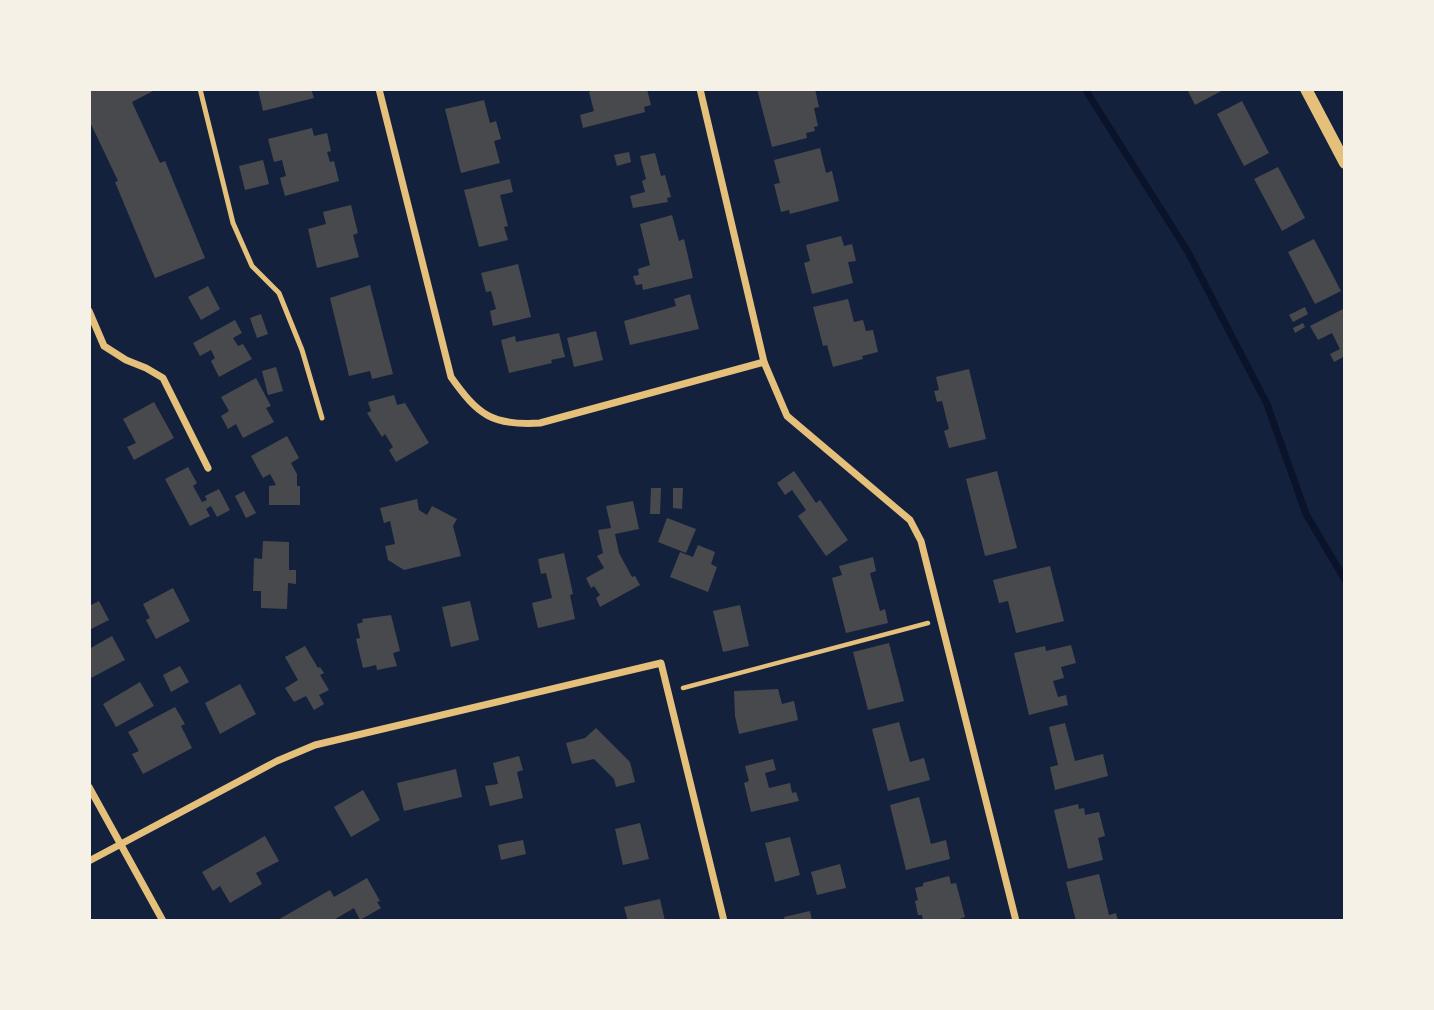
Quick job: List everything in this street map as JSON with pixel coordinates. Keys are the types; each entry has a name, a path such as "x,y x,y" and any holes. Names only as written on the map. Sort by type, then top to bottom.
{"street":[{"path":"379,89 451,377 470,404 487,416 516,424 540,423 764,362"},
{"path":"699,89 764,362 787,416 910,520 921,541 1016,921"},
{"path":"1306,89 1345,163"},
{"path":"89,311 104,346 163,378 208,468"},
{"path":"89,861 277,761 315,745 661,663 724,921"},
{"path":"89,787 163,921"}],"lane":[{"path":"200,89 233,223 252,266 279,293 302,349 322,418"}],"path":[{"path":"668,691 941,620"}],"building":[{"path":"89,89 157,89 132,102 160,163 165,161 205,258 155,278 115,182 118,181 89,120"},
{"path":"258,89 311,89 314,98 263,111"},
{"path":"596,89 647,89 651,105 644,107 645,112 583,128 580,115 594,111 589,92"},
{"path":"757,89 815,89 819,107 814,108 818,126 814,127 815,131 806,133 807,138 772,147"},
{"path":"1187,89 1225,89 1195,105"},
{"path":"484,100 490,123 496,121 501,139 494,141 500,163 461,173 445,109"},
{"path":"1242,101 1269,153 1244,166 1217,114"},
{"path":"312,128 314,136 327,133 331,151 327,152 330,162 334,161 339,181 285,196 280,178 286,176 282,160 274,162 268,139"},
{"path":"820,148 826,173 832,171 839,201 790,214 789,210 781,212 774,184 780,183 774,160"},
{"path":"629,152 631,162 617,166 614,155"},
{"path":"655,153 661,176 665,175 671,197 667,198 668,202 633,208 630,196 645,192 642,181 646,179 640,156"},
{"path":"263,160 269,184 245,190 239,166"},
{"path":"1278,167 1305,218 1282,231 1254,179"},
{"path":"510,179 513,192 500,195 508,226 504,227 508,240 479,247 464,190"},
{"path":"351,205 358,233 353,235 359,257 317,268 308,229 326,224 323,212"},
{"path":"672,215 679,241 684,239 693,278 643,290 642,284 636,285 633,276 639,275 638,269 650,265 640,224"},
{"path":"841,236 844,246 852,244 856,261 848,262 853,283 812,294 804,263 810,261 806,245"},
{"path":"1314,239 1341,291 1315,304 1288,252"},
{"path":"518,264 531,317 493,326 490,311 496,309 491,291 486,292 481,273"},
{"path":"370,285 393,374 372,379 370,371 349,376 330,298"},
{"path":"208,286 220,309 201,320 188,297"},
{"path":"690,294 699,329 630,345 624,321 676,306 674,299"},
{"path":"848,299 854,322 863,320 866,331 873,330 878,352 833,367 827,345 823,346 813,307"},
{"path":"1305,307 1308,314 1293,322 1289,315"},
{"path":"1345,308 1345,356 1334,362 1330,354 1340,349 1332,333 1318,340 1310,326"},
{"path":"261,314 268,334 257,338 250,318"},
{"path":"235,320 242,333 233,338 238,346 243,344 252,359 219,377 211,361 215,358 211,350 200,356 193,343"},
{"path":"1303,323 1305,327 1295,333 1293,328"},
{"path":"596,331 603,360 574,367 567,338"},
{"path":"559,333 565,357 551,360 552,363 509,373 501,340 515,336 516,342"},
{"path":"276,367 283,391 268,395 262,371"},
{"path":"969,369 986,439 949,448 944,431 949,429 942,401 937,402 934,391 939,390 936,377"},
{"path":"256,378 271,406 266,408 274,422 243,438 236,424 228,429 221,416 229,411 221,397"},
{"path":"394,395 397,405 405,403 429,443 396,462 389,450 393,447 385,434 382,437 367,413 371,411 368,402"},
{"path":"154,402 174,438 134,460 127,447 136,443 123,419"},
{"path":"287,436 299,458 291,463 297,474 297,486 300,486 300,505 269,505 269,486 276,485 270,474 263,478 251,456"},
{"path":"188,467 197,483 193,486 202,502 207,500 205,496 219,489 230,510 217,517 211,506 206,509 210,516 190,526 165,479"},
{"path":"794,471 816,503 820,500 848,540 826,556 798,516 806,510 792,490 785,495 777,483"},
{"path":"997,471 1017,548 985,556 966,479"},
{"path":"651,488 661,488 660,514 650,514"},
{"path":"673,488 683,488 682,509 673,508"},
{"path":"244,491 256,513 246,518 235,496"},
{"path":"417,499 419,510 427,515 432,506 457,519 453,526 461,556 404,570 388,560 385,546 395,544 390,521 384,523 380,508"},
{"path":"633,501 639,529 615,534 619,553 632,577 635,576 640,585 600,607 596,598 600,595 594,586 591,588 586,578 604,568 597,556 603,553 598,530 611,528 606,506"},
{"path":"667,518 696,529 686,553 658,542"},
{"path":"263,541 289,542 289,570 296,570 296,584 288,583 287,609 261,608 261,591 253,591 254,558 262,559"},
{"path":"698,545 715,552 711,564 717,567 708,592 670,577 680,552 693,557"},
{"path":"564,553 573,594 570,595 575,619 538,628 532,603 552,598 546,573 541,574 538,559"},
{"path":"873,557 876,571 870,573 880,611 885,609 888,623 846,633 832,578 842,575 839,566"},
{"path":"1050,566 1064,621 1016,633 1008,601 999,603 993,580"},
{"path":"173,588 190,621 156,639 146,620 150,618 143,604"},
{"path":"99,601 109,620 89,630 89,606"},
{"path":"470,601 479,640 451,647 442,607"},
{"path":"740,605 749,646 723,652 713,611"},
{"path":"391,615 400,651 393,653 397,666 377,670 376,665 363,668 356,639 360,638 357,624 363,622 362,619"},
{"path":"112,636 125,660 89,679 89,649"},
{"path":"889,643 904,701 868,710 853,652"},
{"path":"1071,645 1076,663 1061,667 1064,678 1053,681 1058,697 1066,695 1068,705 1029,715 1014,653 1045,646 1046,651"},
{"path":"305,646 324,673 320,675 329,690 319,695 324,704 314,710 306,696 294,702 285,688 298,680 285,657"},
{"path":"180,666 189,682 171,692 163,675"},
{"path":"140,682 154,706 116,727 103,704"},
{"path":"240,684 256,714 220,734 205,703"},
{"path":"778,689 782,704 794,701 798,720 739,734 734,691"},
{"path":"175,707 185,724 181,726 192,748 143,774 132,754 139,751 128,732"},
{"path":"899,722 910,762 924,758 930,780 888,791 872,729"},
{"path":"1065,723 1075,761 1103,754 1108,776 1055,790 1050,767 1058,765 1049,727"},
{"path":"596,728 630,762 635,782 616,787 614,779 594,759 572,764 566,743 585,738"},
{"path":"519,756 523,770 517,772 523,798 490,806 485,786 498,784 493,763"},
{"path":"773,759 776,770 765,773 769,788 790,783 792,793 796,792 799,801 751,812 744,783 749,781 745,766"},
{"path":"456,769 462,797 404,811 397,783"},
{"path":"363,790 380,820 351,837 334,807"},
{"path":"919,797 931,844 946,840 950,859 906,870 890,805"},
{"path":"1078,804 1079,809 1084,808 1085,815 1099,812 1105,836 1098,838 1103,860 1068,869 1054,810"},
{"path":"640,823 649,859 623,865 615,829"},
{"path":"265,836 279,861 256,873 262,884 230,903 220,886 213,891 202,872"},
{"path":"790,837 800,875 775,882 765,843"},
{"path":"523,840 526,854 501,860 498,845"},
{"path":"840,864 846,888 817,895 811,872"},
{"path":"1099,874 1109,915 1116,913 1118,921 1076,921 1066,882"},
{"path":"949,876 951,884 956,883 965,917 959,919 960,921 923,921 922,915 918,915 915,888"},
{"path":"367,878 381,908 360,920 354,908 332,921 276,921 330,890 334,897"},
{"path":"660,899 665,921 628,921 624,907"},
{"path":"810,911 812,921 785,921 784,917"}],"waterway":[{"path":"1085,89 1188,252 1267,404 1306,514 1345,580"}]}
